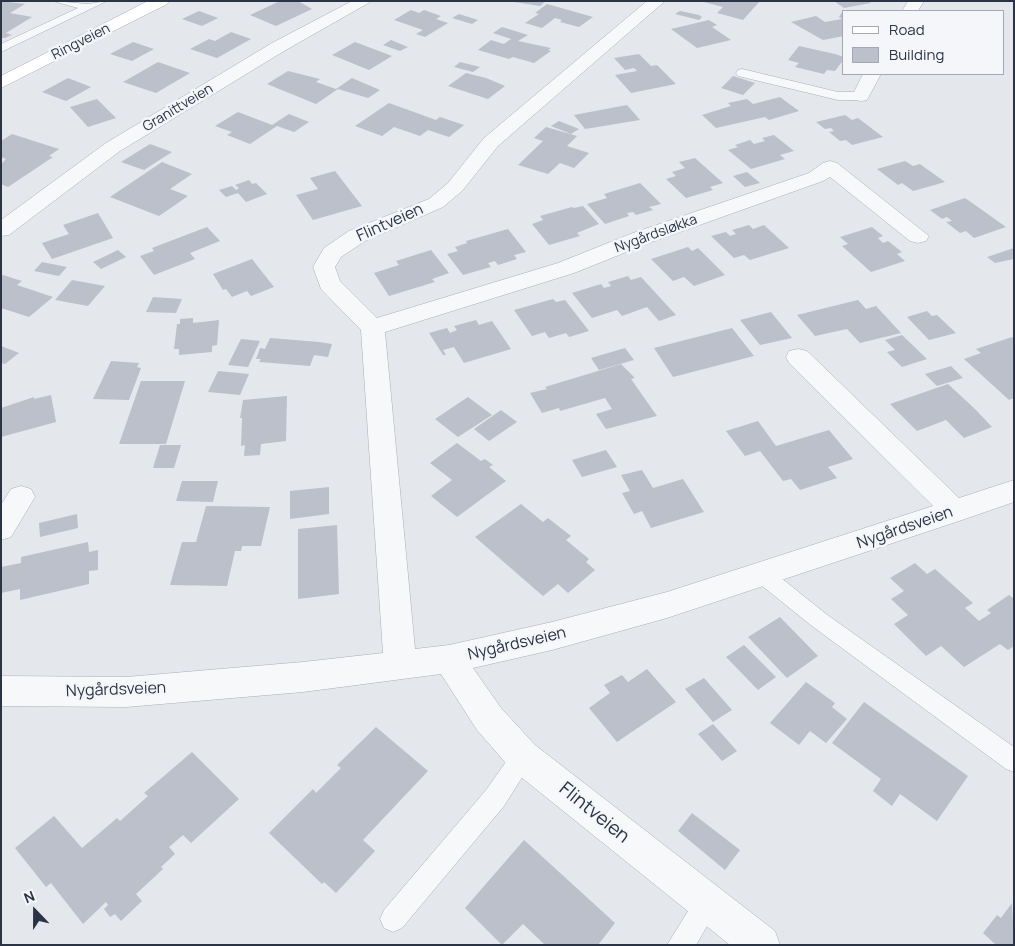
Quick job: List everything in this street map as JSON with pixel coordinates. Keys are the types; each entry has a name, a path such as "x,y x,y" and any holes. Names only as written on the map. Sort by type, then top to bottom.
{"main road":[{"name":"Ringveien","path":"1,82 161,1"}],"street":[{"name":"Granittveien","path":"1,230 113,147 278,47 364,1"},
{"name":"Flintveien","path":"373,328 329,284 324,267 332,253 357,236 436,203 455,187 491,142 658,1"},
{"path":"861,96 872,75"},
{"name":"Nygårdsløkka","path":"373,328 566,268 641,238 816,177 830,167 918,236"},
{"path":"373,328 400,665"},
{"path":"798,358 955,511"},
{"name":"Nygårdsveien","path":"1,691 126,692 303,677 449,659 552,636 667,606 763,576 1014,491"},
{"path":"1,529 21,497"},
{"name":"Flintveien","path":"449,659 489,719 523,757 761,945"}],"lane":[{"path":"58,1 89,7"},
{"path":"1,49 102,1"},
{"path":"742,73 830,94 861,96"},
{"path":"763,576 819,620 1014,761"},
{"path":"393,919 495,798 523,757"},
{"path":"680,945 707,904"}],"building":[{"path":"1,1 25,4 10,13 32,17 6,33 12,35 5,38 1,38"},
{"path":"280,1 298,1 312,9 276,26 250,15"},
{"path":"546,1 540,6 514,2"},
{"path":"700,1 760,1 743,20 717,13 723,7"},
{"path":"834,1 868,1 871,3 844,8"},
{"path":"547,4 593,17 579,27 560,22 562,20 555,18 542,28 525,23 539,14 535,13"},
{"path":"411,10 419,13 424,10 441,16 436,19 448,23 425,37 416,34 423,30 394,20"},
{"path":"199,11 218,18 202,26 182,19"},
{"path":"680,11 702,17 699,20 675,14"},
{"path":"459,14 478,20 472,24 452,18"},
{"path":"816,16 825,22 842,19 842,36 823,40 791,22"},
{"path":"709,20 717,25 712,27 731,40 697,48 671,29"},
{"path":"502,27 528,35 518,41 551,48 548,50 551,51 534,63 513,57 509,59 478,50 491,40 504,44 511,39 493,33"},
{"path":"231,32 251,39 217,58 190,49 209,39 215,41"},
{"path":"391,40 408,47 400,51 383,45"},
{"path":"133,42 154,49 132,61 110,54"},
{"path":"355,42 392,56 369,70 332,55"},
{"path":"799,46 842,56 842,62 835,71 827,70 824,74 795,67 799,63 788,60"},
{"path":"639,54 651,66 657,65 676,84 631,93 615,75 637,71 634,68 625,70 614,58"},
{"path":"158,62 190,73 156,93 123,82"},
{"path":"460,62 480,67 473,72 454,67"},
{"path":"288,71 320,79 316,82 336,89 352,78 380,90 368,98 338,89 316,104 267,84"},
{"path":"466,73 486,78 505,86 488,99 448,86"},
{"path":"733,76 755,83 743,95 721,88"},
{"path":"68,78 91,87 66,101 42,92"},
{"path":"780,97 799,111 769,120 765,117 716,128 702,115 731,106 728,103 747,99 753,104"},
{"path":"97,99 116,118 88,127 70,107"},
{"path":"389,103 436,120 440,117 464,125 449,137 428,130 420,136 394,127 382,136 355,126"},
{"path":"627,105 640,120 585,129 574,115"},
{"path":"238,112 272,125 289,114 309,122 294,132 277,126 250,144 227,135 232,132 215,126"},
{"path":"845,115 852,120 858,118 883,137 852,145 846,140 840,141 829,132 834,131 831,128 825,129 816,122"},
{"path":"559,121 579,129 571,134 551,126"},
{"path":"546,127 577,136 567,146 589,153 574,168 560,163 548,174 518,165 543,141 534,138"},
{"path":"12,134 59,149 49,156 53,157 8,187 1,184 1,164 6,159 1,157 1,141"},
{"path":"774,135 794,151 780,155 785,159 751,169 728,150 738,147 735,145 750,140 754,144 765,141 762,138"},
{"path":"150,144 172,152 144,170 121,162"},
{"path":"695,158 723,183 710,187 713,190 686,198 666,179 676,176 672,172 685,168 679,162"},
{"path":"905,161 913,166 920,164 945,182 913,191 902,183 898,185 877,169"},
{"path":"162,162 192,174 170,189 188,196 159,216 110,197"},
{"path":"335,171 362,206 313,220 296,195 318,189 310,178"},
{"path":"747,172 760,183 745,187 733,176"},
{"path":"249,180 252,184 256,183 267,194 246,202 238,193 226,197 219,190 232,186 236,190 239,188 235,185"},
{"path":"640,183 661,204 649,207 653,210 636,215 633,212 627,213 629,216 605,224 587,204 607,198 604,194"},
{"path":"965,198 1006,227 974,238 966,231 960,233 946,222 952,221 947,217 942,219 930,210"},
{"path":"583,206 599,224 577,233 580,236 549,245 532,224 543,220 540,216 572,207"},
{"path":"98,213 113,238 52,259 42,243 69,234 63,225"},
{"path":"749,225 753,229 764,225 789,248 750,260 744,255 734,258 711,236 726,232 730,236 736,234 732,230"},
{"path":"207,227 220,241 190,253 195,259 154,275 140,256 154,251 152,248"},
{"path":"872,227 883,236 878,238 883,243 888,241 902,252 897,254 905,261 871,272 842,246 848,244 840,237"},
{"path":"508,229 526,252 514,255 517,259 498,265 495,261 488,263 491,267 463,275 447,254 458,251 455,247 467,243 466,241"},
{"path":"688,247 692,251 698,248 725,275 694,286 684,277 673,281 651,259"},
{"path":"1014,248 1014,259 995,263 987,257"},
{"path":"118,250 126,257 101,269 93,262"},
{"path":"431,250 449,273 432,279 435,282 389,296 374,273 399,265 396,261"},
{"path":"252,259 274,287 251,296 247,291 232,297 226,289 223,290 213,274"},
{"path":"42,262 67,267 59,276 34,271"},
{"path":"1,276 22,281 17,285 53,297 29,317 1,308"},
{"path":"628,276 631,280 641,277 676,315 659,321 647,307 622,316 617,310 592,318 572,293 601,284 604,288 611,286 608,282"},
{"path":"72,280 105,286 88,306 55,300"},
{"path":"153,297 182,299 176,313 146,312"},
{"path":"553,299 556,302 565,300 589,331 569,337 566,333 549,338 545,332 532,336 514,310"},
{"path":"858,300 866,309 876,306 901,333 860,343 847,329 815,336 797,315"},
{"path":"927,311 932,316 937,315 956,333 929,340 907,317"},
{"path":"771,312 792,338 760,345 740,320"},
{"path":"193,318 193,323 219,320 217,345 212,346 212,352 179,355 179,349 174,349 177,324 180,324 180,319"},
{"path":"476,320 479,325 492,321 511,349 464,363 454,347 443,350 446,355 443,355 429,333 447,328 450,333 457,330 454,326"},
{"path":"732,328 754,356 673,377 654,348"},
{"path":"902,335 927,359 902,367 887,352 895,350 885,340"},
{"path":"1012,337 1014,339 1014,398 1009,400 964,359 981,353 976,349"},
{"path":"270,338 332,344 328,357 314,355 310,366 259,362 261,359 256,359 260,348 265,349"},
{"path":"241,339 260,341 248,367 228,365"},
{"path":"1,346 19,353 5,364 1,363"},
{"path":"625,348 634,360 599,370 591,358"},
{"path":"111,361 139,363 137,367 141,368 129,400 93,399"},
{"path":"621,364 635,378 631,379 657,416 606,429 596,414 612,409 605,398 560,411 559,408 542,413 530,393 547,389 545,387"},
{"path":"951,366 963,378 937,386 925,374"},
{"path":"218,371 249,374 240,395 208,392"},
{"path":"141,381 185,381 166,444 119,444"},
{"path":"948,384 992,427 964,438 946,420 917,431 890,404"},
{"path":"51,395 56,422 1,437 1,408 34,397 34,399"},
{"path":"287,396 286,441 261,444 260,455 244,456 245,445 241,446 242,418 240,418 243,400"},
{"path":"468,397 492,415 458,437 435,419"},
{"path":"501,410 517,422 489,441 474,429"},
{"path":"758,421 776,446 829,430 853,459 828,467 837,478 800,490 791,479 783,481 760,451 745,456 726,431"},
{"path":"457,443 481,461 485,459 493,465 489,467 506,481 457,517 431,496 452,480 430,463"},
{"path":"160,445 181,445 174,468 153,468"},
{"path":"606,450 617,467 582,477 572,460"},
{"path":"642,470 653,488 683,479 704,512 651,528 642,511 634,514 622,493 630,491 621,475"},
{"path":"182,481 218,481 213,502 176,501"},
{"path":"329,487 329,514 290,519 290,491"},
{"path":"521,504 543,522 548,518 571,536 566,540 589,559 586,562 595,570 568,593 558,584 543,596 475,537"},
{"path":"206,506 270,507 261,546 242,546 241,551 235,551 227,586 170,585 182,542 196,542"},
{"path":"77,514 78,528 40,537 39,523"},
{"path":"337,525 339,594 298,599 298,529"},
{"path":"88,542 89,552 98,550 98,570 89,571 89,584 20,600 20,589 1,593 1,567 21,563 21,557"},
{"path":"915,563 927,574 935,569 973,603 965,608 979,621 991,613 987,610 1009,595 1014,599 1014,646 1008,650 1000,644 964,667 941,646 926,656 894,624 908,615 891,599 904,591 890,578"},
{"path":"780,617 818,656 787,678 748,637"},
{"path":"744,645 776,677 758,690 726,657"},
{"path":"647,669 676,702 617,742 589,708 610,693 604,685 622,675 628,682"},
{"path":"704,678 732,710 713,722 685,689"},
{"path":"806,682 835,703 832,707 847,719 826,743 810,731 799,745 770,723"},
{"path":"864,702 968,776 937,821 900,794 892,806 873,791 881,779 832,743"},
{"path":"713,724 737,751 722,761 698,734"},
{"path":"376,727 428,771 363,840 375,851 336,893 324,882 322,884 269,833 313,789 316,793 341,768 337,765"},
{"path":"192,752 239,799 191,843 183,835 169,847 175,854 161,867 163,869 136,894 142,901 121,921 115,914 110,917 104,909 108,905 106,902 83,924 51,883 46,887 15,848 54,816 82,848 117,818 120,821 148,796 144,793"},
{"path":"692,813 740,850 725,870 678,831"},
{"path":"524,840 615,923 598,945 545,945 523,924 502,945 465,908"},
{"path":"1012,903 1014,945 996,945 983,933 997,915 1001,918"}]}
